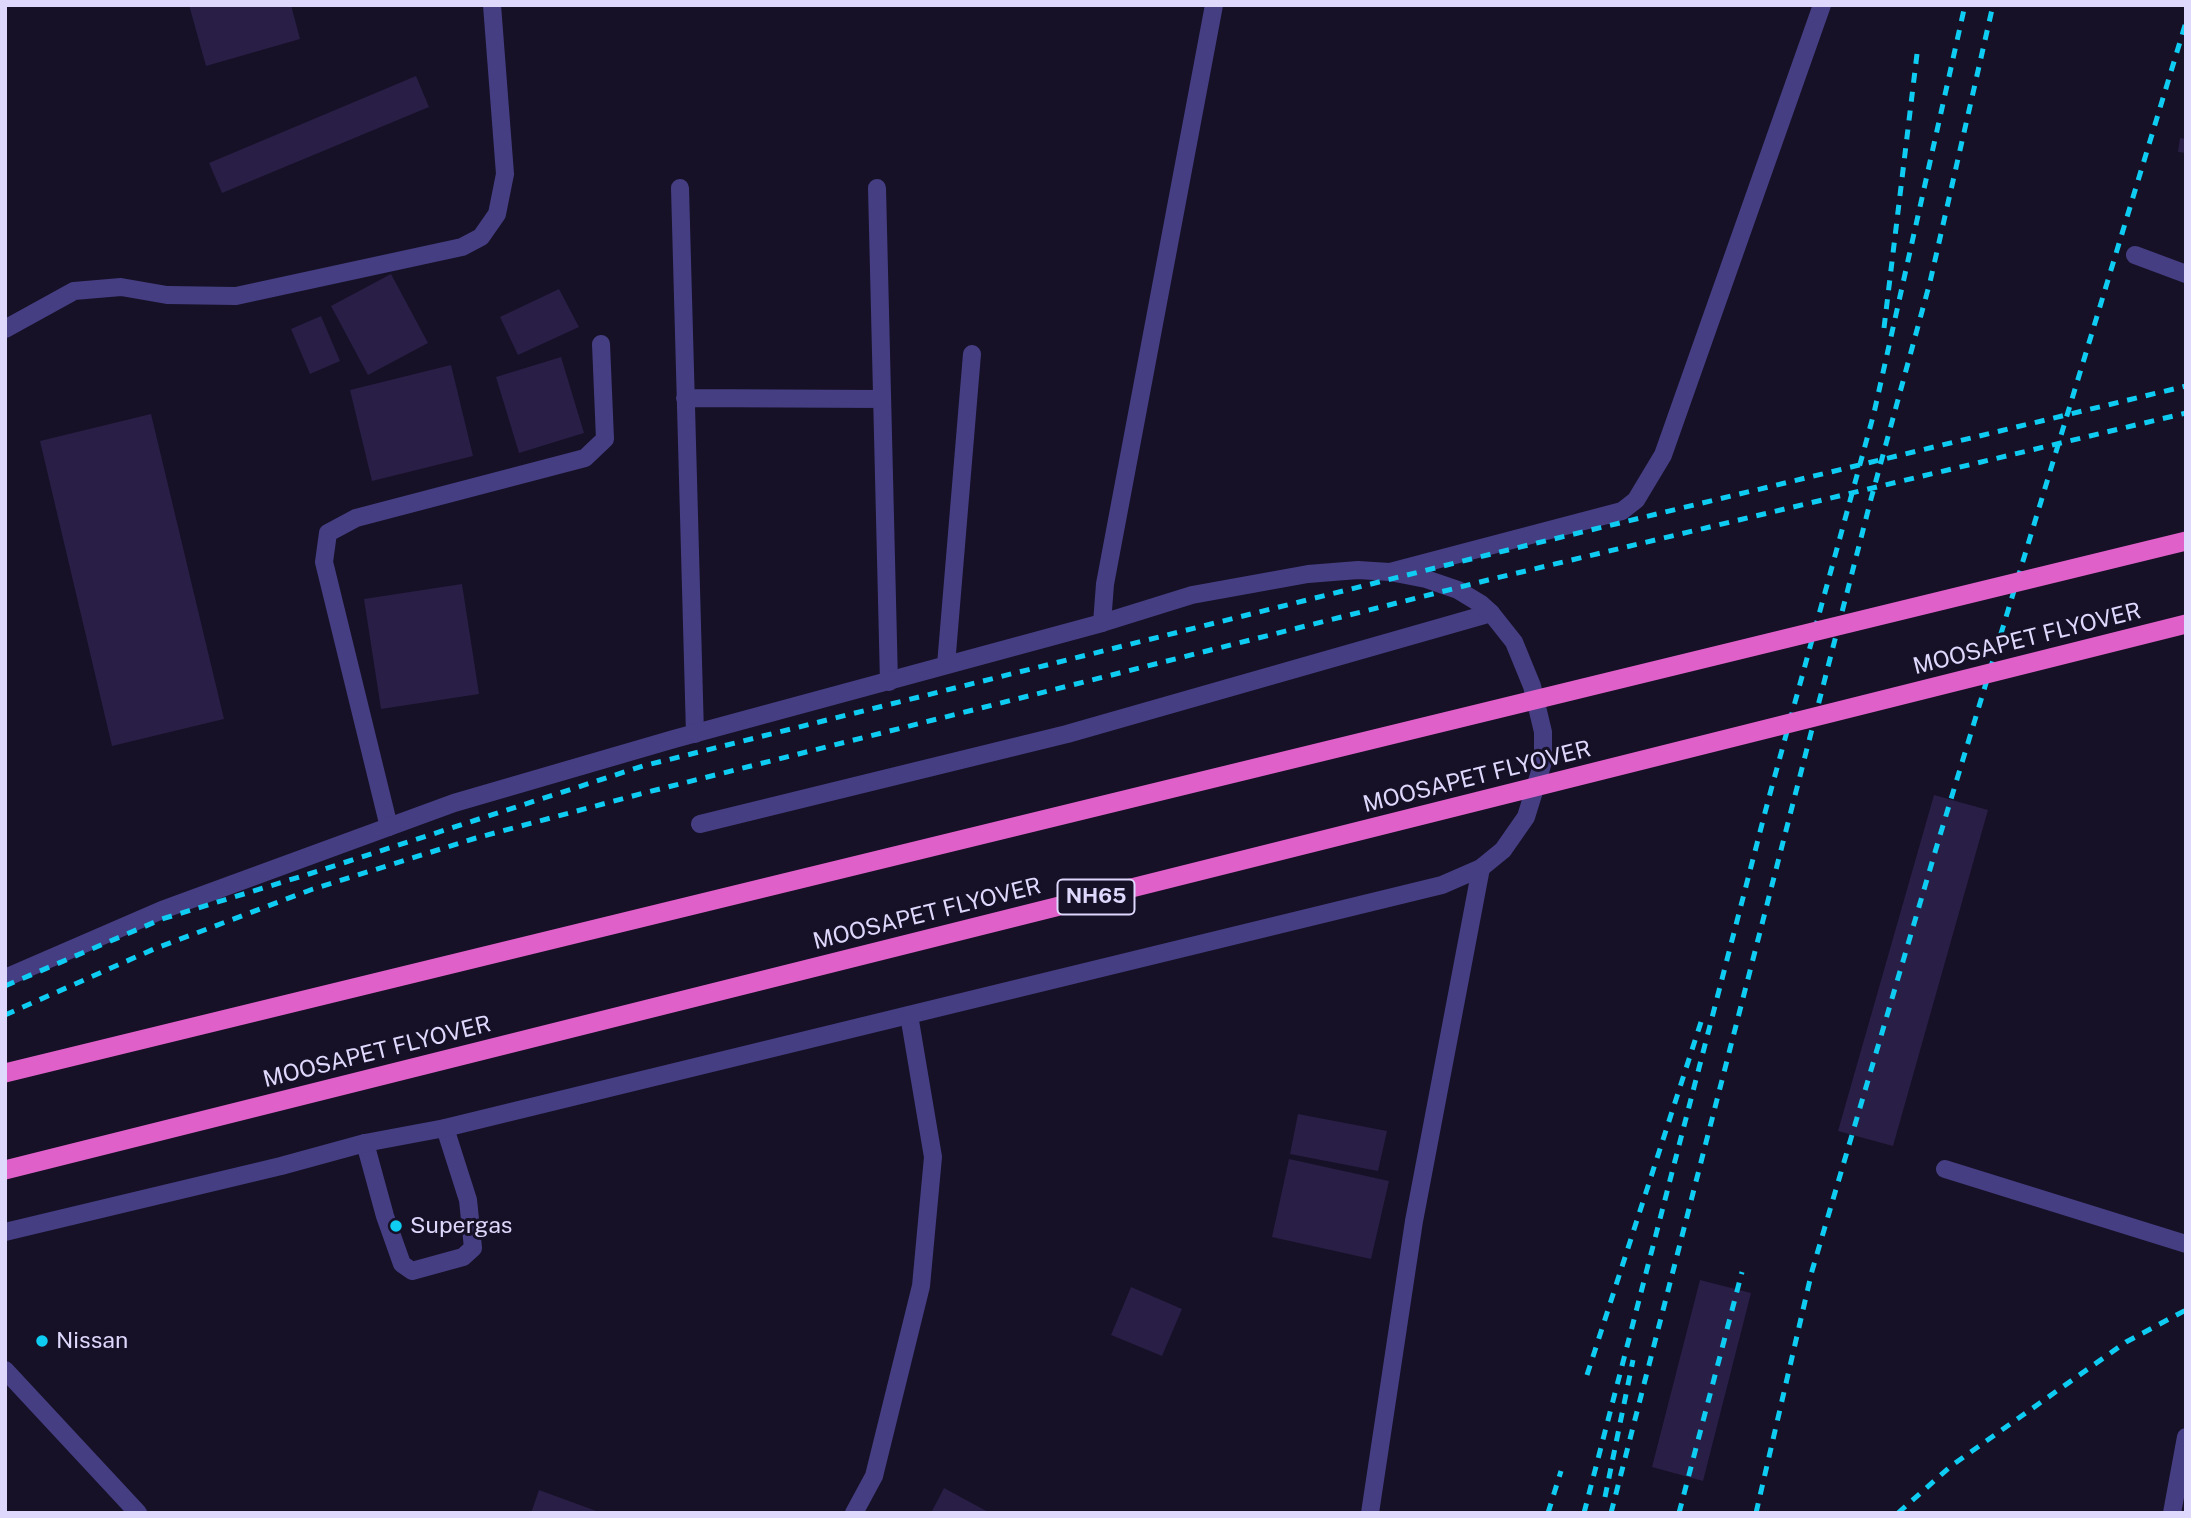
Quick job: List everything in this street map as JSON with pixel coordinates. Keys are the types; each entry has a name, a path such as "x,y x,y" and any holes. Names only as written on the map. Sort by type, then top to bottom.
{"highway":[{"path":"5,1073 2186,541"},
{"name":"MOOSAPET FLYOVER","path":"5,1170 2186,624"}],"street":[{"path":"5,329 74,291 121,287 167,295 236,296 461,247 481,237 497,214 505,174 492,5"},
{"path":"1102,623 1108,570 1214,5"},
{"path":"1390,572 1622,511 1636,500 1663,455 1822,5"},
{"path":"680,188 695,734"},
{"path":"877,188 888,682"},
{"path":"2135,255 2186,274"},
{"path":"389,827 324,562 328,533 356,518 585,458 605,439 601,344"},
{"path":"946,665 972,354"},
{"path":"685,398 882,399"},
{"path":"5,978 162,910 454,803 1102,623 1192,595 1308,574 1358,570 1390,572 1426,579 1458,590 1491,613 1514,642 1532,686 1544,732 1543,762 1526,817 1503,850 1481,868 1442,885 445,1128 365,1143 281,1166 5,1232"},
{"path":"700,824 1067,734 1491,613"},
{"path":"1370,1513 1414,1221 1481,868"},
{"path":"854,1513 874,1476 921,1286 933,1157 909,1015"},
{"path":"365,1143 401,1264 412,1270 463,1257 473,1248 468,1200 445,1128"},
{"path":"1945,1169 2186,1244"},
{"path":"5,1370 138,1513"},
{"path":"2172,1513 2186,1437"}],"building":[{"path":"189,5 291,5 300,39 206,66"},
{"path":"416,76 429,107 222,193 209,163"},
{"path":"2180,138 2186,139 2186,153 2178,152"},
{"path":"391,274 428,343 368,375 331,306"},
{"path":"559,289 579,327 518,355 500,317"},
{"path":"321,316 340,361 310,374 291,329"},
{"path":"561,357 584,433 519,453 496,377"},
{"path":"451,365 473,456 372,481 350,390"},
{"path":"151,414 224,719 112,746 40,441"},
{"path":"462,584 479,694 381,709 364,599"},
{"path":"1934,795 1988,810 1893,1146 1838,1131"},
{"path":"1298,1114 1387,1131 1378,1171 1290,1154"},
{"path":"1289,1159 1389,1181 1371,1259 1272,1237"},
{"path":"1700,1280 1751,1293 1703,1481 1652,1467"},
{"path":"1131,1287 1182,1309 1162,1356 1111,1335"},
{"path":"944,1488 990,1513 931,1513"},
{"path":"539,1490 599,1512 599,1513 531,1513"}],"railway":[{"path":"1584,1513 1768,801 1874,413 1965,5"},
{"path":"1611,1513 1871,499 1930,282 1993,5"},
{"path":"1756,1513 1812,1271 1938,842 2186,22"},
{"path":"1884,328 1917,54"},
{"path":"5,986 162,919 643,766 1479,557 2186,386"},
{"path":"5,1015 154,949 313,889 476,838 644,793 1488,580 2186,413"},
{"path":"1587,1375 1701,1022"},
{"path":"1679,1513 1742,1272"},
{"path":"1898,1513 1951,1466 2126,1342 2186,1310"},
{"path":"1605,1497 1633,1360"},
{"path":"1548,1513 1561,1471"}],"place":[{"name":"Supergas","path":"396,1226"},
{"name":"Nissan","path":"42,1341"}]}
